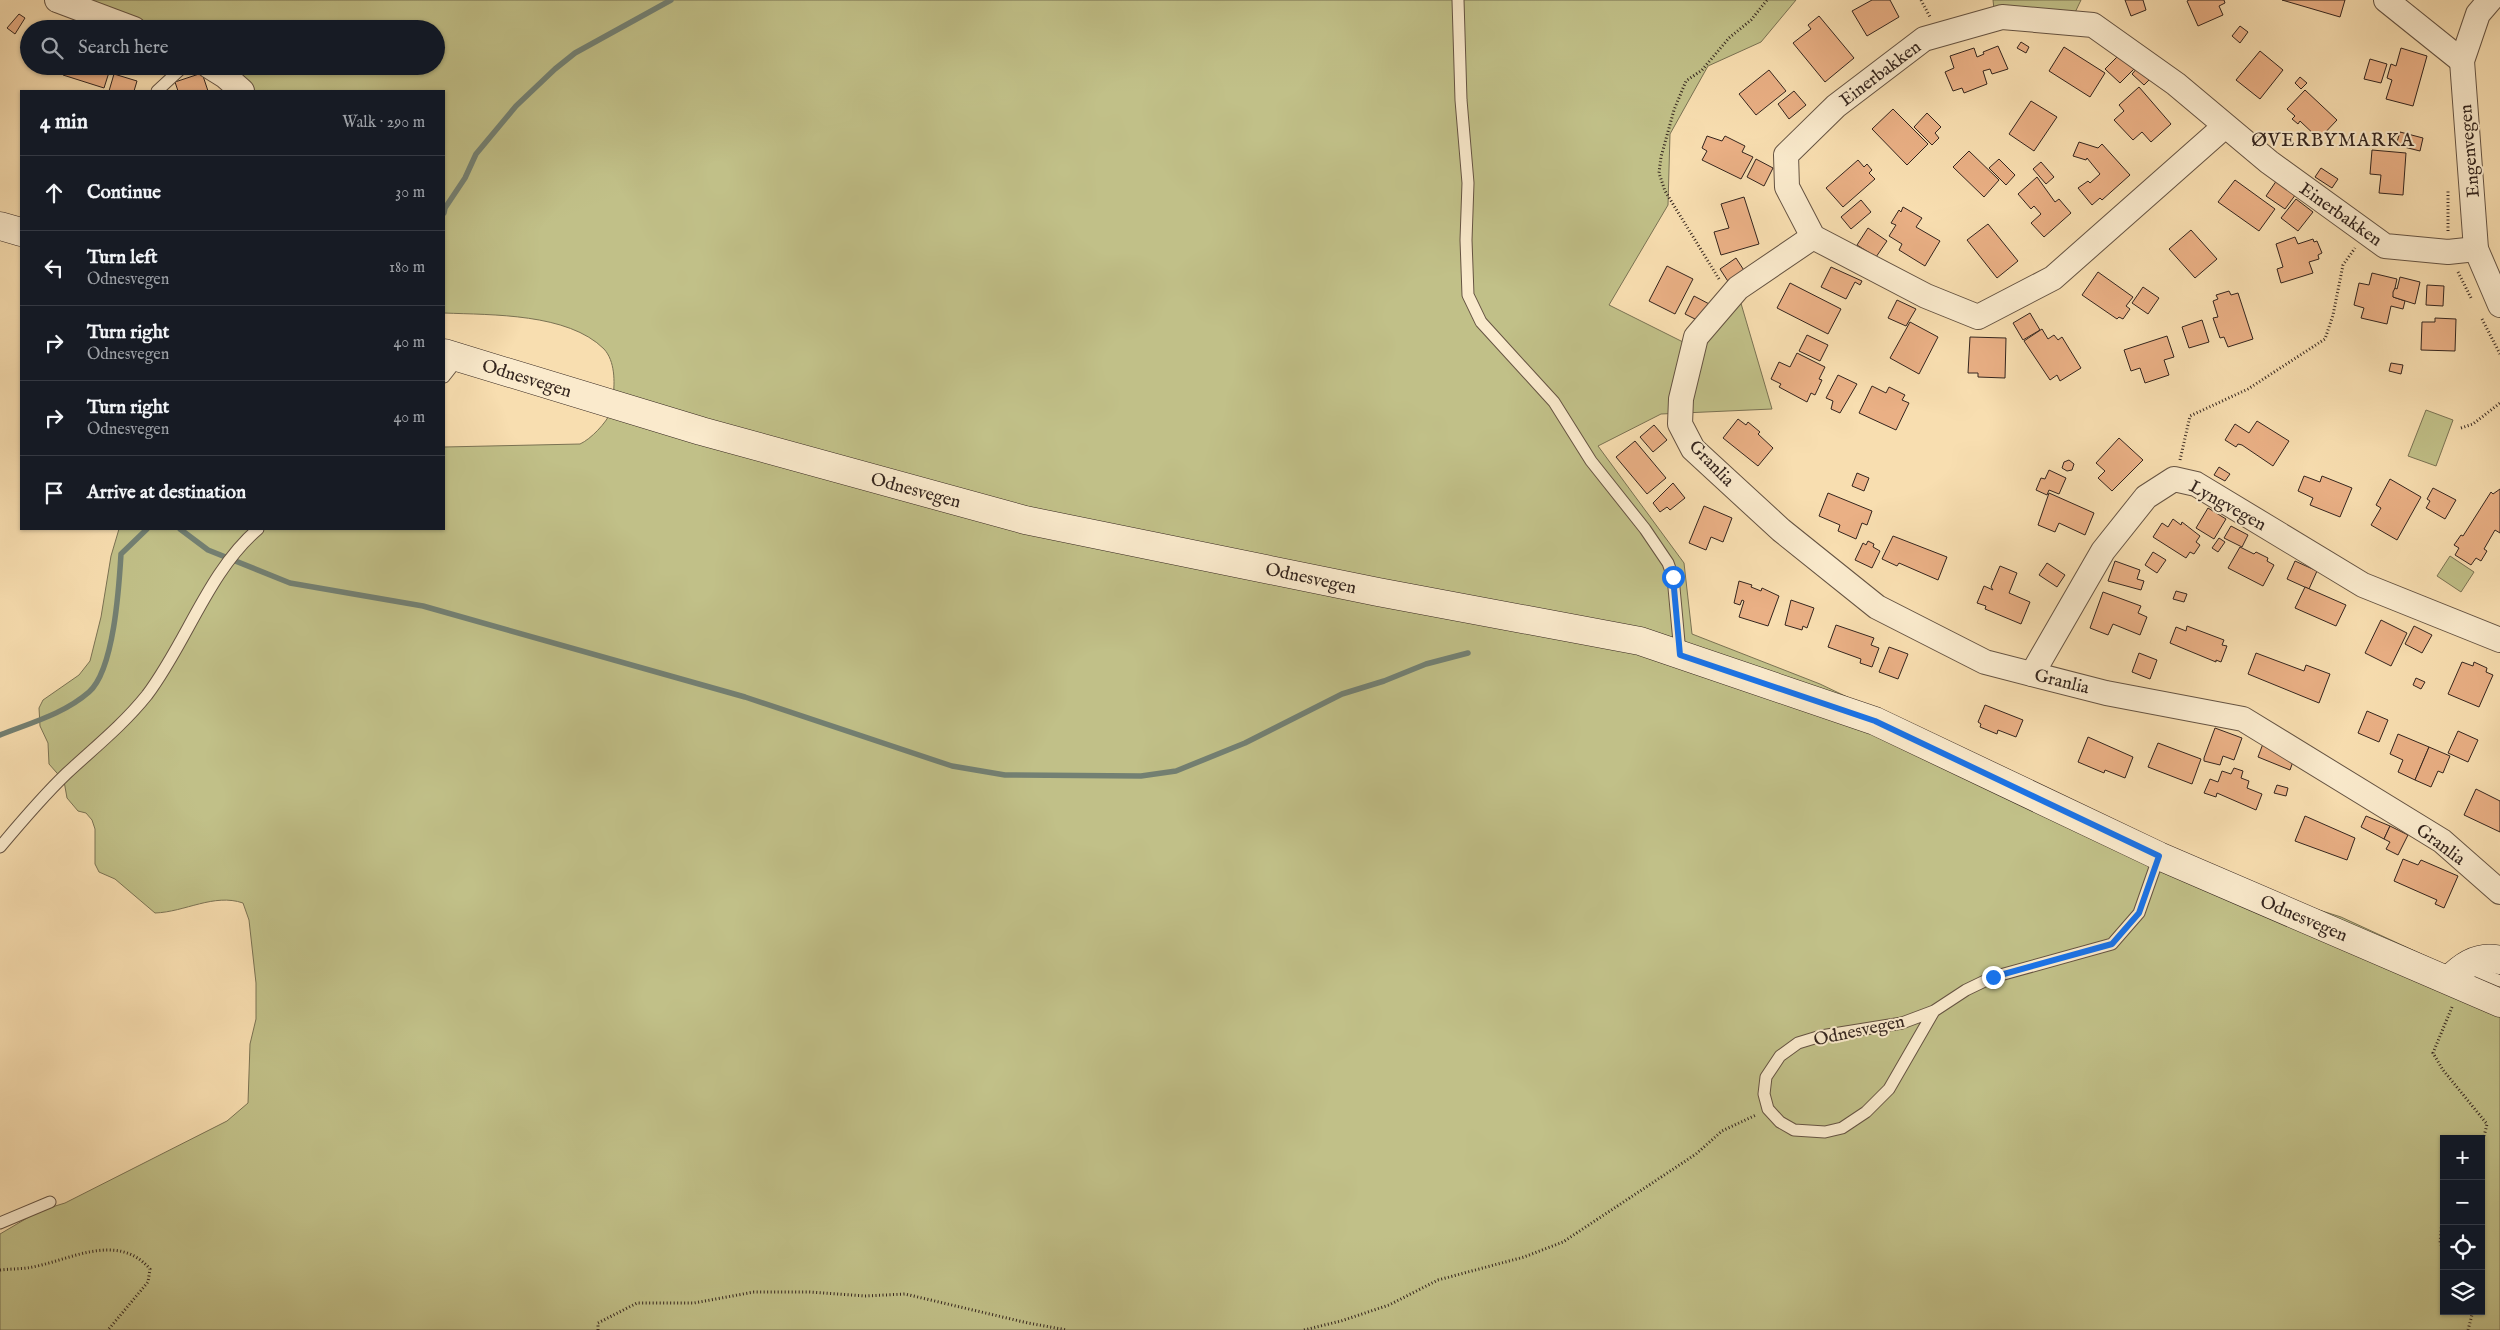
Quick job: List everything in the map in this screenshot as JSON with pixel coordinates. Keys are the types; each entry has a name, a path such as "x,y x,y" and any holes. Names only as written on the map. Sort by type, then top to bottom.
{"main road":[{"path":"0,226 20,232"},
{"name":"Odnesvegen","path":"449,362 1025,520 1378,592 1640,641 1875,721 2159,856 2457,977 2500,1003"},
{"path":"2457,977 2486,957 2500,960"}],"street":[{"path":"57,0 110,20"},
{"path":"2386,0 2462,61"},
{"name":"Engenvegen","path":"2490,0 2478,14 2462,61 2476,249 2500,305"},
{"name":"Einerbakken","path":"1813,237 1787,187 1786,155 1836,106 1924,39 2002,17 2093,25 2176,84 2268,162 2385,246 2448,252 2476,249"},
{"path":"223,75 241,90"},
{"path":"1729,298 1738,288 1813,237 1926,296 1978,316 2053,278 2225,126"},
{"name":"Granlia","path":"1729,298 1696,337 1681,399 1680,424 1692,448 1781,530 1877,607 1985,662 2106,693 2243,719 2442,841 2500,892"},
{"name":"Lyngvegen","path":"2032,674 2103,551 2146,497 2174,478 2196,484 2363,585 2500,640"}],"lane":[{"path":"1458,0 1461,100 1468,183 1466,240 1468,295 1474,311 1481,322 1554,402 1591,462 1645,529 1668,563 1673,577 1680,655"},
{"path":"158,90 174,75"},
{"path":"0,847 35,806 121,725 146,695 172,659 232,557 257,530"},
{"name":"Odnesvegen","path":"1934,1011 1889,1089 1866,1112 1842,1128 1825,1132 1794,1130 1780,1122 1768,1109 1764,1094 1766,1077 1780,1056 1798,1043 1821,1036 1902,1023 1934,1011 1966,990 1993,977 2112,944 2139,913 2159,856"},
{"path":"2457,977 2500,981"},
{"path":"0,1223 50,1202"}],"path":[{"path":"1729,298 1675,209 1665,191 1659,173 1674,110 1686,81 1702,70 1729,38 1751,20 1767,0"},
{"path":"2174,478 2190,416 2248,389 2325,339 2333,315 2343,265 2353,249 2371,236"},
{"path":"2461,428 2473,424 2500,403"},
{"path":"2457,977 2451,1012 2433,1053 2475,1112 2487,1124 2484,1135"},
{"path":"1304,1330 1341,1321 1389,1305 1438,1280 1524,1257 1563,1242 1696,1154 1722,1132 1768,1109"},
{"path":"0,1270 28,1268 96,1249 140,1258 150,1269 148,1282 108,1330"},
{"path":"598,1330 598,1323 637,1303 694,1303 754,1292 810,1292 866,1296 905,1294 1028,1323 1067,1330"},
{"path":"2468,1330 2472,1315"}],"shaded area":[{"path":"55,0 1796,0 1761,42 1708,66 1670,134 1668,205 1609,305 1701,351 1740,300 1772,409 1661,414 1598,446 1684,563 1692,634 1820,684 2105,820 2297,903 2341,917 2430,958 2429,975 2500,1014 2500,1330 0,1330 0,1234 39,1211 65,1203 227,1121 248,1103 250,1044 256,1019 256,983 249,920 243,903 221,900 155,913 115,879 99,872 95,864 95,829 92,820 86,813 78,811 67,798 64,781 49,764 48,743 40,726 39,708 43,700 79,675 90,661 101,617 111,556 119,530 445,530 445,447 580,444 598,430 611,412 614,378 610,359 604,349 589,337 571,328 528,318 445,313 445,90 244,90 227,75 445,75 445,20 125,20"},
{"path":"1993,0 2081,0 2069,25 1995,19"},
{"path":"2426,410 2453,420 2436,466 2408,456"},
{"path":"2450,556 2474,572 2461,592 2437,576"}],"building":[{"path":"1872,0 1890,0 1899,17 1867,36 1852,11"},
{"path":"2125,0 2143,0 2146,10 2131,16"},
{"path":"2224,0 2225,3 2219,6 2223,15 2198,26 2187,1"},
{"path":"2282,0 2345,0 2340,17"},
{"path":"19,14 25,18 20,20 20,26 15,34 7,28"},
{"path":"1819,16 1854,58 1825,82 1793,43 1811,29 1808,25"},
{"path":"2240,26 2248,32 2240,43 2232,36"},
{"path":"2021,42 2029,47 2026,53 2017,48"},
{"path":"1998,46 2008,69 1992,74 1990,69 1983,71 1987,84 1964,93 1962,88 1953,91 1945,72 1954,68 1950,56 1974,48 1977,57 1984,54 1983,52"},
{"path":"2064,47 2105,73 2090,97 2049,71"},
{"path":"2401,48 2427,56 2413,106 2386,99 2392,80 2387,78 2391,64 2396,66"},
{"path":"2260,51 2283,70 2260,99 2236,80"},
{"path":"2120,54 2135,68 2120,83 2105,69"},
{"path":"2370,59 2387,64 2381,83 2364,79"},
{"path":"2139,66 2151,78 2144,85 2132,74"},
{"path":"1769,70 1786,91 1756,115 1739,94"},
{"path":"63,75 108,75 104,88"},
{"path":"114,75 137,81 134,90 109,90"},
{"path":"196,75 203,75 208,90 178,90 175,82"},
{"path":"2300,77 2307,83 2301,89 2295,83"},
{"path":"2139,87 2171,124 2151,142 2142,132 2133,140 2114,120 2124,111 2119,105"},
{"path":"2305,90 2337,120 2319,139 2300,121 2298,124 2292,119 2295,116 2287,109"},
{"path":"1794,91 1806,105 1789,119 1778,104"},
{"path":"2031,101 2057,117 2034,151 2009,134"},
{"path":"1893,109 1928,144 1907,165 1872,129"},
{"path":"1927,113 1941,127 1935,133 1939,138 1932,145 1914,127"},
{"path":"2400,132 2423,138 2420,151 2396,145"},
{"path":"1707,136 1722,141 1725,136 1745,146 1742,152 1753,157 1741,179 1702,160 1707,151 1702,148"},
{"path":"2079,142 2098,148 2102,144 2130,175 2102,200 2100,198 2092,205 2078,188 2088,181 2090,183 2100,174 2087,158 2086,160 2073,156"},
{"path":"2372,150 2406,153 2403,195 2379,193 2381,175 2370,174"},
{"path":"1969,151 1999,180 1984,197 1953,167"},
{"path":"1756,159 1773,168 1764,186 1747,177"},
{"path":"1999,159 2015,175 2006,185 1989,168"},
{"path":"1858,160 1864,167 1867,164 1872,170 1869,173 1875,179 1843,207 1826,188"},
{"path":"2041,162 2054,177 2046,184 2033,169"},
{"path":"2321,168 2338,179 2332,188 2315,177"},
{"path":"2037,177 2055,202 2059,199 2071,213 2044,237 2031,223 2041,214 2034,206 2031,209 2018,194"},
{"path":"2235,180 2275,209 2259,231 2218,202"},
{"path":"2277,180 2296,194 2285,209 2266,196"},
{"path":"1744,197 1759,244 1721,255 1714,232 1729,228 1721,204"},
{"path":"2296,199 2313,212 2298,231 2281,218"},
{"path":"1861,200 1871,212 1851,229 1841,217"},
{"path":"1903,207 1922,218 1916,227 1940,241 1925,266 1899,250 1902,244 1889,236 1896,225 1891,223"},
{"path":"1988,224 2018,261 1997,278 1967,240"},
{"path":"1868,228 1887,241 1876,257 1857,245"},
{"path":"2191,230 2217,259 2195,278 2169,249"},
{"path":"2295,237 2298,244 2313,239 2314,242 2317,241 2322,253 2318,255 2319,259 2309,262 2313,273 2281,283 2277,269 2283,267 2276,244"},
{"path":"1736,258 1747,275 1731,286 1720,269"},
{"path":"1667,266 1693,279 1675,314 1649,301"},
{"path":"1831,267 1862,281 1860,285 1855,282 1846,299 1821,287"},
{"path":"2098,272 2133,297 2126,306 2130,309 2123,319 2119,317 2117,319 2082,295"},
{"path":"2372,273 2397,279 2393,297 2405,301 2403,309 2391,306 2387,324 2361,318 2364,308 2354,305 2359,283 2369,285"},
{"path":"2400,277 2420,282 2415,304 2393,297 2393,292 2395,288 2397,289"},
{"path":"1790,283 1841,309 1828,334 1777,308"},
{"path":"2427,285 2444,286 2443,306 2426,305"},
{"path":"2143,287 2159,298 2148,314 2132,303"},
{"path":"2229,291 2231,295 2238,293 2253,339 2228,347 2224,337 2220,338 2213,318 2218,317 2213,301 2218,299 2216,295"},
{"path":"1694,296 1713,306 1703,323 1685,314"},
{"path":"1897,300 1916,309 1906,326 1888,318"},
{"path":"2030,313 2040,330 2023,340 2013,323"},
{"path":"2435,318 2456,319 2455,351 2421,350 2422,322 2435,322"},
{"path":"2202,320 2209,342 2189,348 2182,327"},
{"path":"1910,322 1938,337 1919,374 1890,358"},
{"path":"2042,329 2048,339 2054,335 2058,340 2062,337 2081,368 2060,381 2057,375 2050,380 2024,341"},
{"path":"1807,335 1828,345 1820,361 1799,351"},
{"path":"2167,336 2174,357 2164,360 2169,375 2145,383 2140,368 2131,371 2124,350"},
{"path":"1970,337 2006,338 2005,378 1978,377 1978,373 1968,373"},
{"path":"1797,353 1825,367 1819,379 1822,380 1815,395 1811,393 1807,402 1779,387 1781,384 1771,379 1779,362 1790,367"},
{"path":"2391,363 2403,365 2401,374 2389,371"},
{"path":"1838,375 1857,384 1840,413 1831,409 1833,401 1826,398"},
{"path":"1872,386 1886,393 1889,387 1905,395 1902,400 1909,403 1896,430 1859,413"},
{"path":"1738,419 1746,425 1748,422 1760,432 1758,434 1773,448 1758,466 1723,438"},
{"path":"2257,421 2289,441 2273,466 2242,445 2238,444 2236,447 2225,440 2235,424 2249,433"},
{"path":"1654,425 1667,440 1653,452 1640,437"},
{"path":"2119,438 2143,460 2112,491 2098,478 2105,471 2096,463"},
{"path":"1635,441 1666,478 1647,494 1616,457"},
{"path":"2069,460 2074,464 2072,470 2067,471 2062,468 2064,462"},
{"path":"2219,467 2230,474 2225,481 2214,475"},
{"path":"2049,470 2066,478 2059,494 2049,490 2047,495 2036,490 2041,478 2045,479"},
{"path":"1857,473 1869,478 1864,491 1852,486"},
{"path":"2304,476 2320,482 2322,476 2352,488 2340,517 2310,505 2313,498 2298,491"},
{"path":"2390,479 2421,497 2397,540 2371,525 2381,508 2376,505"},
{"path":"1673,483 1685,498 1670,510 1667,507 1660,512 1653,503"},
{"path":"2433,488 2456,500 2445,519 2426,508 2430,501 2427,499"},
{"path":"2500,489 2500,533 2495,530 2484,549 2487,551 2481,561 2476,558 2471,565 2455,555 2459,548 2454,545 2461,535 2463,536 2491,492 2493,494"},
{"path":"1828,493 1872,511 1867,525 1862,523 1856,539 1838,531 1840,525 1819,516"},
{"path":"2049,493 2094,513 2085,535 2059,523 2055,532 2038,525"},
{"path":"1704,506 1732,518 1723,542 1711,537 1706,550 1689,543"},
{"path":"2208,508 2226,519 2214,539 2196,528"},
{"path":"2173,519 2181,525 2182,522 2200,536 2196,542 2200,545 2194,554 2190,552 2186,558 2153,537 2162,523 2168,527"},
{"path":"2231,526 2248,535 2242,547 2224,538"},
{"path":"1893,536 1947,557 1938,580 1899,563 1897,566 1882,559"},
{"path":"2219,538 2225,542 2218,552 2212,548"},
{"path":"1868,541 1874,544 1873,547 1880,551 1872,568 1855,560 1863,543 1866,545"},
{"path":"2240,547 2268,558 2267,561 2274,565 2263,586 2228,568"},
{"path":"2153,552 2166,560 2157,573 2145,565"},
{"path":"2115,561 2140,570 2137,579 2144,581 2141,590 2108,581"},
{"path":"2295,561 2317,571 2309,589 2287,579"},
{"path":"2047,563 2065,575 2057,587 2039,575"},
{"path":"2000,566 2017,573 2009,593 2030,602 2021,624 1985,609 1986,606 1977,603 1984,586 1993,590 1991,587"},
{"path":"1739,581 1752,585 1751,587 1761,591 1762,588 1779,596 1768,626 1739,617 1744,601 1742,600 1740,605 1734,603"},
{"path":"2305,587 2346,605 2336,626 2295,608"},
{"path":"2176,591 2187,594 2184,602 2173,599"},
{"path":"2103,592 2141,606 2138,613 2147,617 2140,635 2113,624 2108,635 2090,628"},
{"path":"1791,600 1814,608 1807,628 1803,626 1802,630 1785,625"},
{"path":"2381,620 2407,633 2391,666 2365,653"},
{"path":"1836,625 1874,638 1871,645 1879,648 1872,667 1860,663 1861,659 1828,647"},
{"path":"2187,626 2224,640 2222,645 2227,646 2221,662 2216,660 2216,662 2170,643 2176,627 2186,631"},
{"path":"2414,626 2432,635 2422,653 2405,644"},
{"path":"1889,647 1908,654 1898,679 1879,672"},
{"path":"2139,653 2157,660 2150,679 2132,672"},
{"path":"2256,653 2304,671 2306,665 2330,674 2319,703 2248,674"},
{"path":"2462,662 2473,666 2474,662 2487,668 2486,672 2493,675 2479,707 2448,694"},
{"path":"2416,678 2425,682 2421,689 2413,685"},
{"path":"1985,705 2023,720 2016,737 1998,730 1997,734 1980,727 1981,724 1978,722"},
{"path":"2367,711 2388,720 2379,742 2358,733"},
{"path":"2215,728 2242,738 2234,760 2223,756 2220,765 2204,761"},
{"path":"2458,731 2478,740 2468,762 2448,753"},
{"path":"2398,734 2429,747 2415,780 2398,772 2403,760 2390,754"},
{"path":"2088,737 2133,757 2125,778 2105,770 2104,773 2078,762"},
{"path":"2264,741 2295,756 2290,770 2258,757"},
{"path":"2158,743 2201,759 2192,784 2148,767"},
{"path":"2429,747 2450,756 2443,773 2438,771 2431,787 2415,780"},
{"path":"2234,768 2243,771 2241,778 2249,781 2247,788 2262,794 2256,810 2217,793 2216,797 2204,793 2210,779 2218,782 2222,771 2231,774"},
{"path":"2277,785 2288,788 2286,796 2274,793"},
{"path":"2476,789 2500,801 2500,832 2464,815"},
{"path":"2305,816 2355,838 2347,860 2295,841"},
{"path":"2366,816 2390,826 2384,839 2361,827"},
{"path":"2390,826 2408,835 2398,855 2386,849 2390,842 2384,839"},
{"path":"2403,859 2418,865 2421,860 2458,876 2444,908 2435,904 2437,900 2394,881"}],"waterway":[{"path":"445,208 465,178 476,154 516,106 555,69 575,53 671,0"},
{"path":"0,735 69,706 89,692 97,681 110,647 114,627 121,554 146,530"},
{"path":"181,530 208,550 290,583 423,606 745,697 952,766 1005,775 1141,776 1176,771 1245,743 1342,694 1384,681 1426,664 1468,653"}],"district":[{"name":"ØVERBYMARKA","path":"2333,139"}],"route":[{"path":"1673,577 1680,655 1875,721 2159,856 2139,913 2112,944 1993,977"}]}
